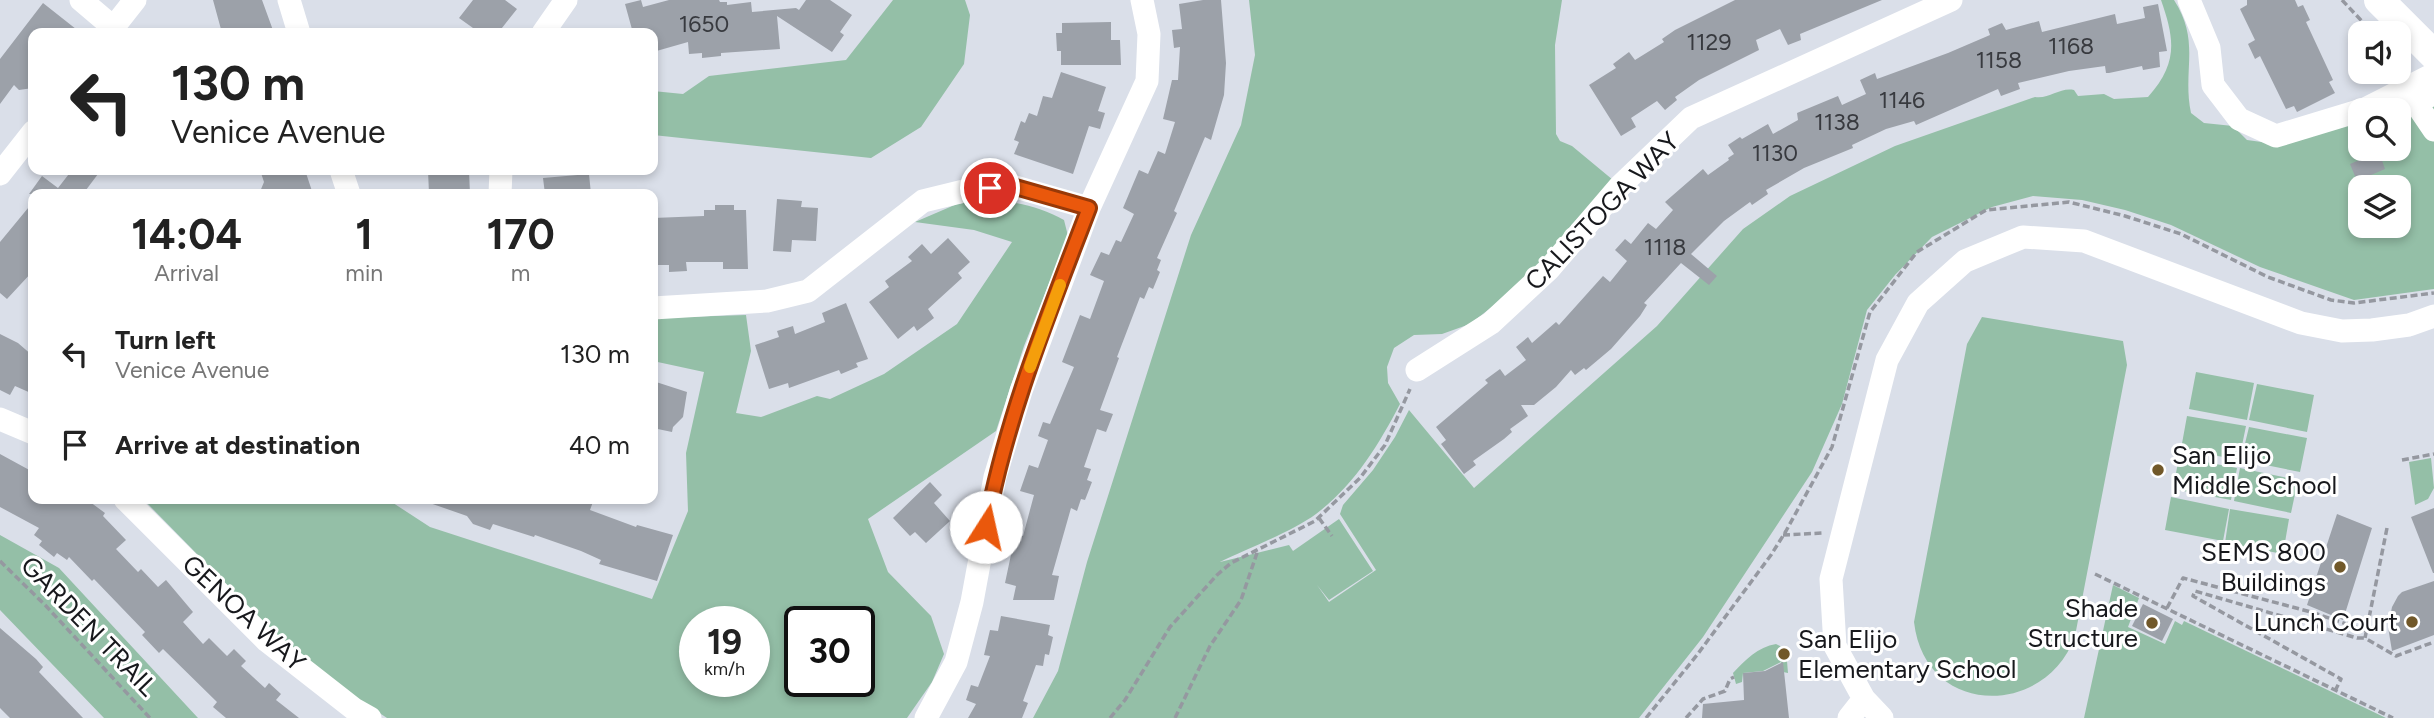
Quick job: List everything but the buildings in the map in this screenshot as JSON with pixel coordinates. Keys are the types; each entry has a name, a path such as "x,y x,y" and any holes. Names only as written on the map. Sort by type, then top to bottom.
{"main road":[{"path":"2379,0 2434,55"}],"street":[{"path":"80,0 110,28"},
{"path":"114,28 135,0"},
{"path":"289,0 297,28"},
{"path":"546,28 566,0"},
{"path":"926,718 956,662 972,602 995,477 1021,391 1089,208 1147,81 1149,34 1142,0"},
{"name":"CALISTOGA WAY","path":"1417,370 1501,314 1549,269 1620,186 1691,118 1951,0"},
{"path":"2189,0 2209,48 2213,85 2239,119 2276,136 2365,108 2434,74"},
{"path":"2434,94 2415,103 2434,130"},
{"path":"0,174 28,138"},
{"path":"658,308 767,302 808,291 923,201 968,190 1012,186 1089,208"},
{"path":"1882,718 1864,699 1835,646 1830,579 1887,360 1918,303 1965,261 2024,237 2084,241 2301,323 2342,331 2409,325 2434,316"},
{"path":"0,419 28,431"},
{"name":"GENOA WAY","path":"130,504 267,641 354,709 370,718"},
{"path":"1849,718 1864,699"}],"path":[{"path":"2342,0 2362,21"},
{"path":"1646,718 1697,655 1783,535 1832,447 1870,312 1917,252 1986,210 2069,202 2126,216 2181,234 2268,277 2331,300 2354,303 2434,293"},
{"path":"1110,718 1170,627 1231,563 1319,518 1368,467 1385,445 1406,402"},
{"path":"2402,460 2434,454"},
{"path":"1319,518 1332,536"},
{"path":"2365,638 2387,528"},
{"path":"1783,535 1842,533"},
{"path":"1175,718 1210,646 1241,600 1258,550"},
{"name":"GARDEN TRAIL","path":"0,561 46,606 150,718"},
{"path":"2095,574 2393,718"},
{"path":"2166,608 2183,578 2311,612 2367,631"},
{"path":"2335,691 2341,679 2193,596 2195,591 2357,638 2365,638 2396,656 2434,642"},
{"path":"1686,718 1703,699 1725,691 1730,679 1734,677"}],"green space":[{"path":"893,0 965,0 970,15 964,64 921,127 871,158 658,136 658,92 683,94 709,76 846,60"},
{"path":"1249,0 1562,0 1555,45 1556,134 1560,141 1572,146 1613,180 1525,281 1470,324 1442,334 1414,335 1394,348 1387,367 1388,383 1400,404 1383,435 1354,477 1330,502 1295,527 1220,562 1289,545 1293,551 1339,519 1373,571 1329,600 1317,585 1329,602 1376,570 1340,514 1343,505 1373,470 1395,437 1409,410 1474,488 1657,326 1743,229 1790,196 1895,146 2035,97 2074,90 2078,96 2104,94 2114,99 2148,97 2165,73 2171,51 2169,27 2161,0 2174,0 2187,29 2191,113 2204,123 2233,126 2247,140 2276,144 2348,120 2348,161 2411,161 2411,102 2434,94 2434,289 2354,300 2260,267 2171,225 2125,210 2082,200 2033,196 1992,207 1932,237 1895,275 1867,310 1842,404 1812,472 1703,637 1639,718 1033,718 1058,671 1087,562 1191,235 1241,125 1255,55"},
{"path":"993,200 1014,203 1054,215 1064,220 1068,236 1024,346 996,431 868,519 888,572 931,616 944,654 932,682 907,718 387,718 287,646 148,504 395,504 430,527 652,599 688,511 686,453 704,372 658,362 658,318 746,315 751,351 736,413 761,417 817,396 830,399 884,374 957,324 1012,242 974,230 915,222 957,204"},
{"path":"1982,317 2123,341 2127,365 2075,636 2060,663 2039,682 2014,693 1988,696 1962,690 1940,676 1923,654 1914,622 1967,344"},
{"path":"2196,372 2254,383 2247,420 2189,409"},
{"path":"2257,384 2314,395 2307,432 2249,420"},
{"path":"2187,416 2246,426 2239,460 2181,449"},
{"path":"2249,427 2307,438 2300,472 2241,460"},
{"path":"2179,457 2237,468 2231,500 2173,489"},
{"path":"2431,458 2434,488 2428,499 2415,505 2409,462"},
{"path":"2240,468 2298,480 2291,513 2234,501"},
{"path":"2171,497 2229,509 2223,541 2165,530"},
{"path":"2230,509 2289,519 2283,554 2225,543"},
{"path":"0,535 59,568 198,718 104,718 0,610"},
{"path":"2113,585 2139,598 2128,627 2165,644 2175,621 2182,625 2184,621 2386,718 2084,718"},
{"path":"1776,644 1786,649 1788,673 1783,672 1781,662 1763,671 1743,673 1742,682 1736,684 1733,673 1742,663 1758,651"}],"slow traffic":[{"path":"1030,367 1060,285"}],"place":[{"name":"San Elijo Middle School","path":"2158,470"},
{"name":"SEMS 800 Buildings","path":"2340,567"},
{"name":"Lunch Court","path":"2412,622"},
{"name":"Shade Structure","path":"2152,623"},
{"name":"San Elijo Elementary School","path":"1784,654"}],"route":[{"path":"986,527 995,477 1021,391 1089,208 1012,186 990,188"}]}
